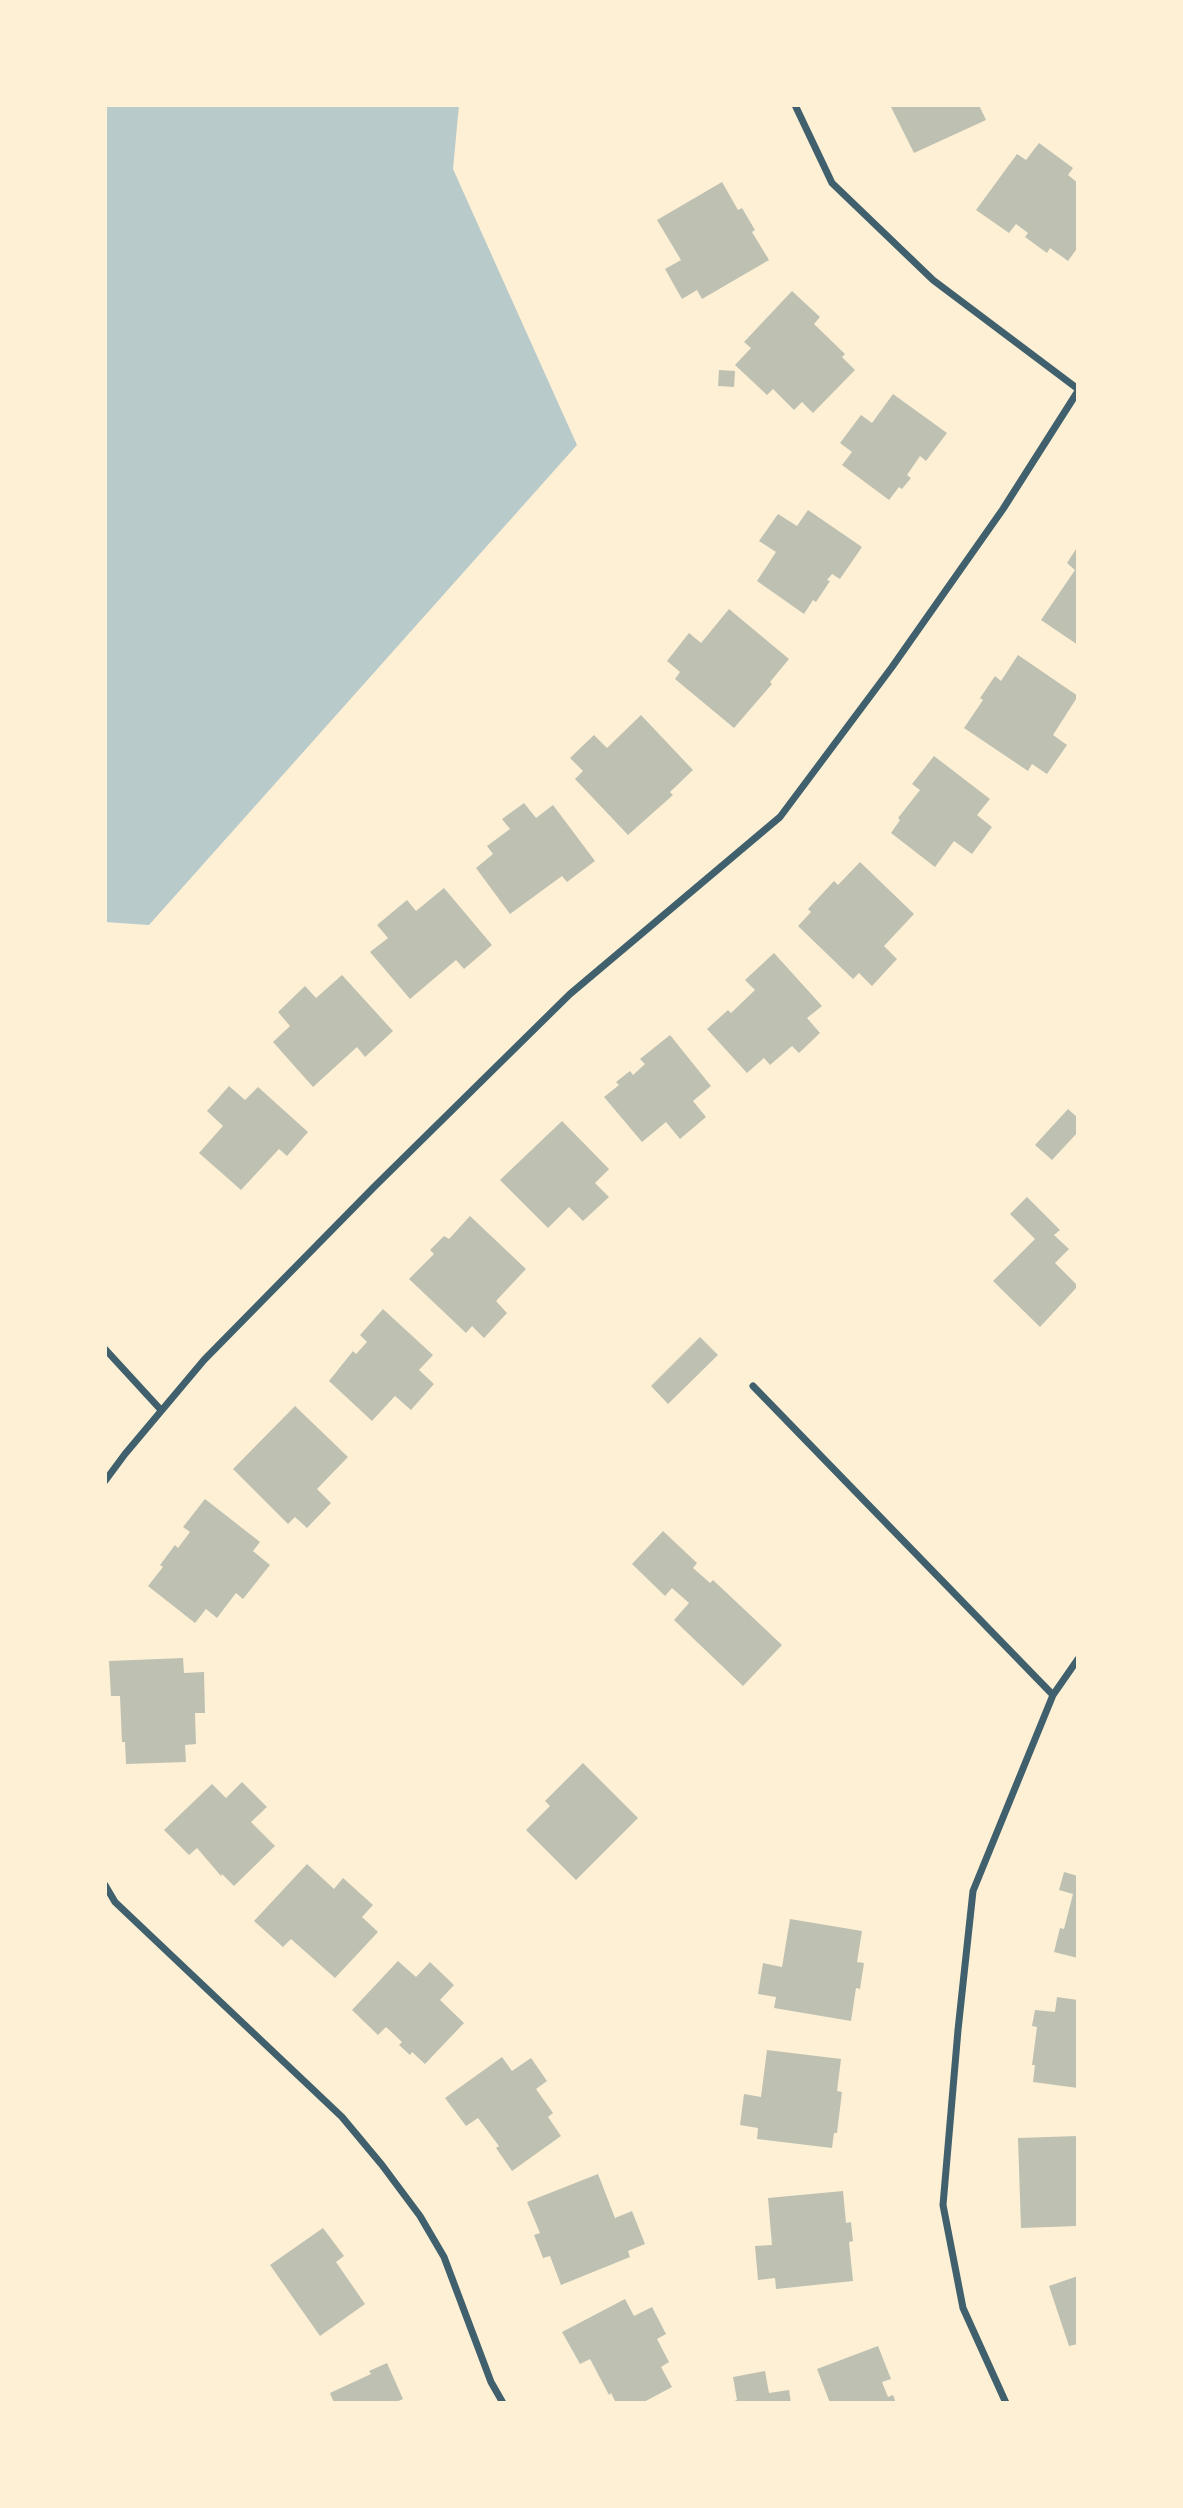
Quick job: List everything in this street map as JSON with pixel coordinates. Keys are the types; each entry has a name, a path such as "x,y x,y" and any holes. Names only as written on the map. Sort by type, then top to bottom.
{"street":[{"path":"105,1481 161,1410 223,1341 374,1187 570,994 780,817 956,577 1003,509 1078,390 933,280 832,183 795,105"},
{"path":"105,1349 161,1410"},
{"path":"753,1386 1053,1695"},
{"path":"1006,2403 963,2308 943,2205 958,2030 973,1891 1053,1695 1078,1659"},
{"path":"105,1885 116,1902 342,2117 382,2165 420,2216 444,2258 491,2382 503,2403"}],"shaded area":[{"path":"105,105 459,105 453,169 577,445 149,925 105,922"}],"building":[{"path":"890,105 979,105 986,120 914,153"},
{"path":"1039,143 1073,168 1068,175 1078,183 1078,247 1068,261 1050,248 1047,253 1025,237 1028,233 1016,224 1009,233 976,210 1017,154 1026,160"},
{"path":"722,182 738,210 742,208 755,230 752,232 769,260 702,299 697,290 682,299 665,269 681,260 657,220"},
{"path":"792,291 820,317 814,324 845,354 842,357 855,370 813,413 802,402 794,410 773,389 767,395 735,365 751,348 744,342"},
{"path":"719,370 735,371 734,387 718,386"},
{"path":"893,394 947,433 926,461 920,456 907,475 911,478 902,489 899,487 889,500 842,465 852,452 840,443 861,415 872,423"},
{"path":"808,510 862,547 840,579 832,574 816,602 813,600 804,614 757,581 776,552 759,541 778,514 797,526"},
{"path":"1078,546 1078,645 1041,620 1075,570 1067,563"},
{"path":"729,609 789,659 770,682 772,684 734,728 675,679 680,672 667,661 689,633 701,643"},
{"path":"1018,655 1078,696 1053,735 1067,745 1047,774 1032,764 1028,771 964,728 995,676 1001,681"},
{"path":"641,715 693,770 670,792 673,795 628,835 575,779 583,771 570,758 594,735 607,748"},
{"path":"934,756 990,799 977,815 992,827 972,854 954,841 935,867 891,833 900,820 898,818 920,790 912,784"},
{"path":"524,803 536,818 553,805 595,861 567,882 562,876 510,914 476,868 493,854 487,846 510,829 502,819"},
{"path":"860,862 914,914 884,946 897,959 872,986 859,973 853,979 798,926 811,912 808,909 834,881 838,885"},
{"path":"444,888 492,945 464,969 456,960 410,999 370,952 388,938 377,925 407,900 416,911"},
{"path":"774,953 822,1006 807,1018 820,1033 799,1053 792,1046 770,1065 764,1058 747,1073 707,1029 728,1010 731,1013 755,990 745,980"},
{"path":"342,975 393,1031 365,1057 357,1047 313,1087 273,1042 290,1026 278,1012 305,986 316,998"},
{"path":"670,1035 711,1086 693,1101 706,1117 680,1139 666,1122 642,1142 604,1097 619,1085 616,1082 630,1071 633,1075 645,1064 640,1059"},
{"path":"229,1086 245,1100 258,1087 308,1132 287,1156 279,1149 241,1190 199,1153 223,1126 207,1111"},
{"path":"1068,1109 1078,1118 1078,1132 1052,1160 1035,1145"},
{"path":"562,1121 609,1169 595,1183 609,1197 583,1221 569,1207 548,1228 500,1180"},
{"path":"1027,1197 1060,1230 1054,1235 1069,1249 1055,1263 1078,1286 1040,1327 993,1281 1035,1239 1010,1214"},
{"path":"470,1216 526,1269 496,1301 507,1313 484,1338 472,1326 466,1333 409,1279 434,1254 430,1250 444,1236 449,1239"},
{"path":"383,1309 433,1355 419,1370 434,1384 411,1410 395,1396 372,1421 329,1381 353,1351 356,1354 367,1342 360,1335"},
{"path":"700,1337 718,1355 668,1404 651,1386"},
{"path":"295,1406 348,1457 317,1489 331,1503 307,1528 295,1517 288,1524 233,1469"},
{"path":"205,1499 260,1542 253,1551 270,1565 243,1599 236,1593 217,1618 206,1609 195,1623 148,1586 175,1545 178,1548 190,1532 183,1527"},
{"path":"663,1531 697,1563 693,1568 710,1583 713,1580 782,1645 743,1686 674,1620 689,1603 672,1588 665,1596 632,1564"},
{"path":"183,1658 184,1673 204,1672 205,1713 195,1713 196,1744 185,1745 186,1762 126,1764 120,1696 111,1696 109,1661"},
{"path":"583,1763 638,1818 576,1880 526,1830 550,1806 545,1801"},
{"path":"242,1782 267,1807 251,1822 275,1846 234,1886 222,1874 221,1876 197,1848 189,1855 164,1830 212,1784 226,1798"},
{"path":"307,1864 334,1889 343,1878 373,1905 362,1917 378,1932 335,1978 291,1939 283,1947 254,1921"},
{"path":"1064,1872 1078,1876 1078,1958 1054,1952 1060,1928 1064,1929 1073,1894 1059,1890"},
{"path":"790,1919 862,1931 857,1962 864,1963 860,1989 856,1988 851,2021 774,2008 776,1997 758,1994 763,1963 782,1967"},
{"path":"398,1961 416,1977 430,1962 454,1985 440,2000 464,2023 425,2064 399,2045 402,2042 386,2027 378,2035 352,2010"},
{"path":"1057,1997 1078,2000 1078,2088 1033,2082 1035,2065 1032,2065 1037,2027 1032,2026 1035,2010 1055,2012"},
{"path":"767,2050 841,2059 837,2091 842,2092 837,2133 834,2133 832,2148 757,2139 758,2128 740,2125 744,2094 761,2097"},
{"path":"502,2057 512,2071 531,2058 547,2081 536,2089 553,2113 548,2117 561,2136 512,2171 496,2148 499,2146 478,2118 466,2126 445,2098"},
{"path":"1078,2136 1078,2226 1021,2228 1018,2138"},
{"path":"598,2174 615,2218 632,2211 645,2244 628,2251 630,2257 561,2285 550,2256 543,2258 534,2235 540,2233 527,2202"},
{"path":"843,2191 846,2223 851,2222 853,2241 849,2242 853,2281 776,2289 775,2278 758,2280 755,2246 772,2245 768,2198"},
{"path":"323,2228 344,2256 336,2262 365,2304 320,2336 270,2265"},
{"path":"1078,2276 1078,2344 1069,2346 1049,2286"},
{"path":"625,2299 634,2316 652,2307 666,2334 657,2339 669,2362 661,2367 672,2387 642,2403 616,2403 590,2359 580,2364 562,2332"},
{"path":"878,2346 891,2379 882,2382 888,2397 893,2395 896,2403 830,2403 817,2369"},
{"path":"387,2363 403,2399 394,2403 334,2403 330,2393 371,2374 369,2371"},
{"path":"765,2371 769,2393 789,2390 791,2403 729,2403 737,2400 733,2377"}]}
